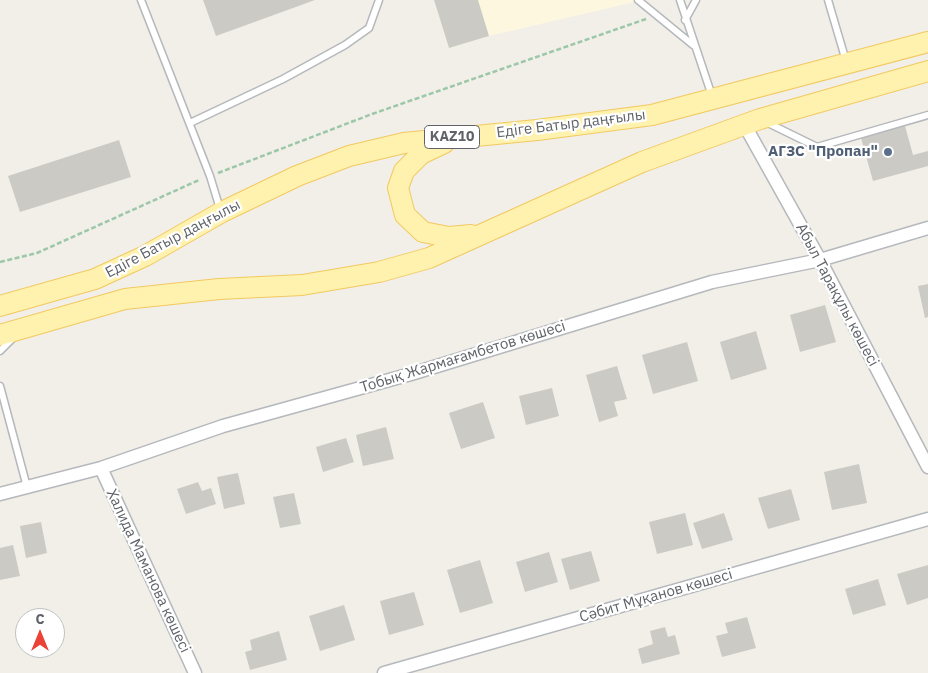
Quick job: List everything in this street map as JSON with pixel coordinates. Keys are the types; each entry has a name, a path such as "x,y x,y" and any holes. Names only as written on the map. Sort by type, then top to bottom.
{"main road":[{"name":"Едіге Батыр даңғылы","path":"0,306 95,279 145,256 222,212 296,176 349,156 404,143 459,136 538,130 652,115 848,65 928,42"},
{"name":"Едіге Батыр даңғылы","path":"0,335 125,299 219,290 302,285 379,272 429,258 642,162 752,121 928,71"},
{"path":"459,136 421,154 404,171 398,188 405,214 423,232 449,237 482,235"}],"street":[{"name":"Абыл Тарақұлы көшесі","path":"752,121 820,260 928,467"},
{"name":"Тобық Жармағамбетов көшесі","path":"0,494 101,468 223,426 411,374 712,282 820,260 928,228"},
{"name":"Халида Маманова көшесі","path":"101,468 195,673"},
{"name":"Сәбит Мұқанов көшесі","path":"384,673 928,519"}],"lane":[{"path":"141,0 210,176 222,212"},
{"path":"190,124 283,79 345,45 369,28 379,0"},
{"path":"638,0 695,46"},
{"path":"680,0 685,20 713,100"},
{"path":"685,20 696,0"},
{"path":"828,0 848,65"},
{"path":"752,121 817,147 928,115"},
{"path":"0,351 25,327"},
{"path":"0,386 27,487"}],"path":[{"path":"0,262 37,252 210,176 372,114 622,26 658,16"}],"shaded area":[{"path":"434,0 643,0 489,36 449,48"}],"building":[{"path":"203,0 315,0 216,36"},
{"path":"434,0 478,0 489,36 449,48"},
{"path":"905,126 913,155 928,151 928,166 873,181 861,138"},
{"path":"119,140 131,177 20,212 8,176"},
{"path":"928,284 928,317 925,318 918,286"},
{"path":"825,305 836,342 800,352 790,315"},
{"path":"756,331 767,369 731,380 720,342"},
{"path":"687,342 698,381 653,394 642,355"},
{"path":"617,366 627,399 614,402 618,416 599,422 586,375"},
{"path":"552,388 559,416 526,425 519,396"},
{"path":"483,402 495,438 461,449 449,413"},
{"path":"386,427 394,459 363,466 356,435"},
{"path":"346,438 354,462 323,472 316,447"},
{"path":"859,464 867,503 832,510 824,472"},
{"path":"238,473 245,504 224,509 217,477"},
{"path":"198,482 202,491 211,488 216,504 186,514 177,489"},
{"path":"791,489 800,520 768,529 758,498"},
{"path":"294,493 301,524 280,528 273,497"},
{"path":"685,513 693,545 657,554 649,522"},
{"path":"724,513 733,540 702,549 693,523"},
{"path":"41,522 47,553 26,558 20,526"},
{"path":"13,545 20,576 0,580 0,548"},
{"path":"591,551 600,581 570,590 561,559"},
{"path":"549,552 558,582 525,592 516,562"},
{"path":"480,560 493,603 460,613 447,570"},
{"path":"928,565 928,598 907,605 897,574"},
{"path":"878,579 886,605 853,615 845,589"},
{"path":"414,592 424,625 389,635 380,601"},
{"path":"344,605 355,640 320,651 309,616"},
{"path":"747,617 756,648 722,657 716,636 728,633 725,623"},
{"path":"665,627 668,637 675,635 680,654 642,664 638,649 653,644 650,631"},
{"path":"279,631 287,660 250,670 245,652 252,650 250,640"}],"place":[{"name":"АГЗС \"Пропан\"","path":"888,152"}]}
